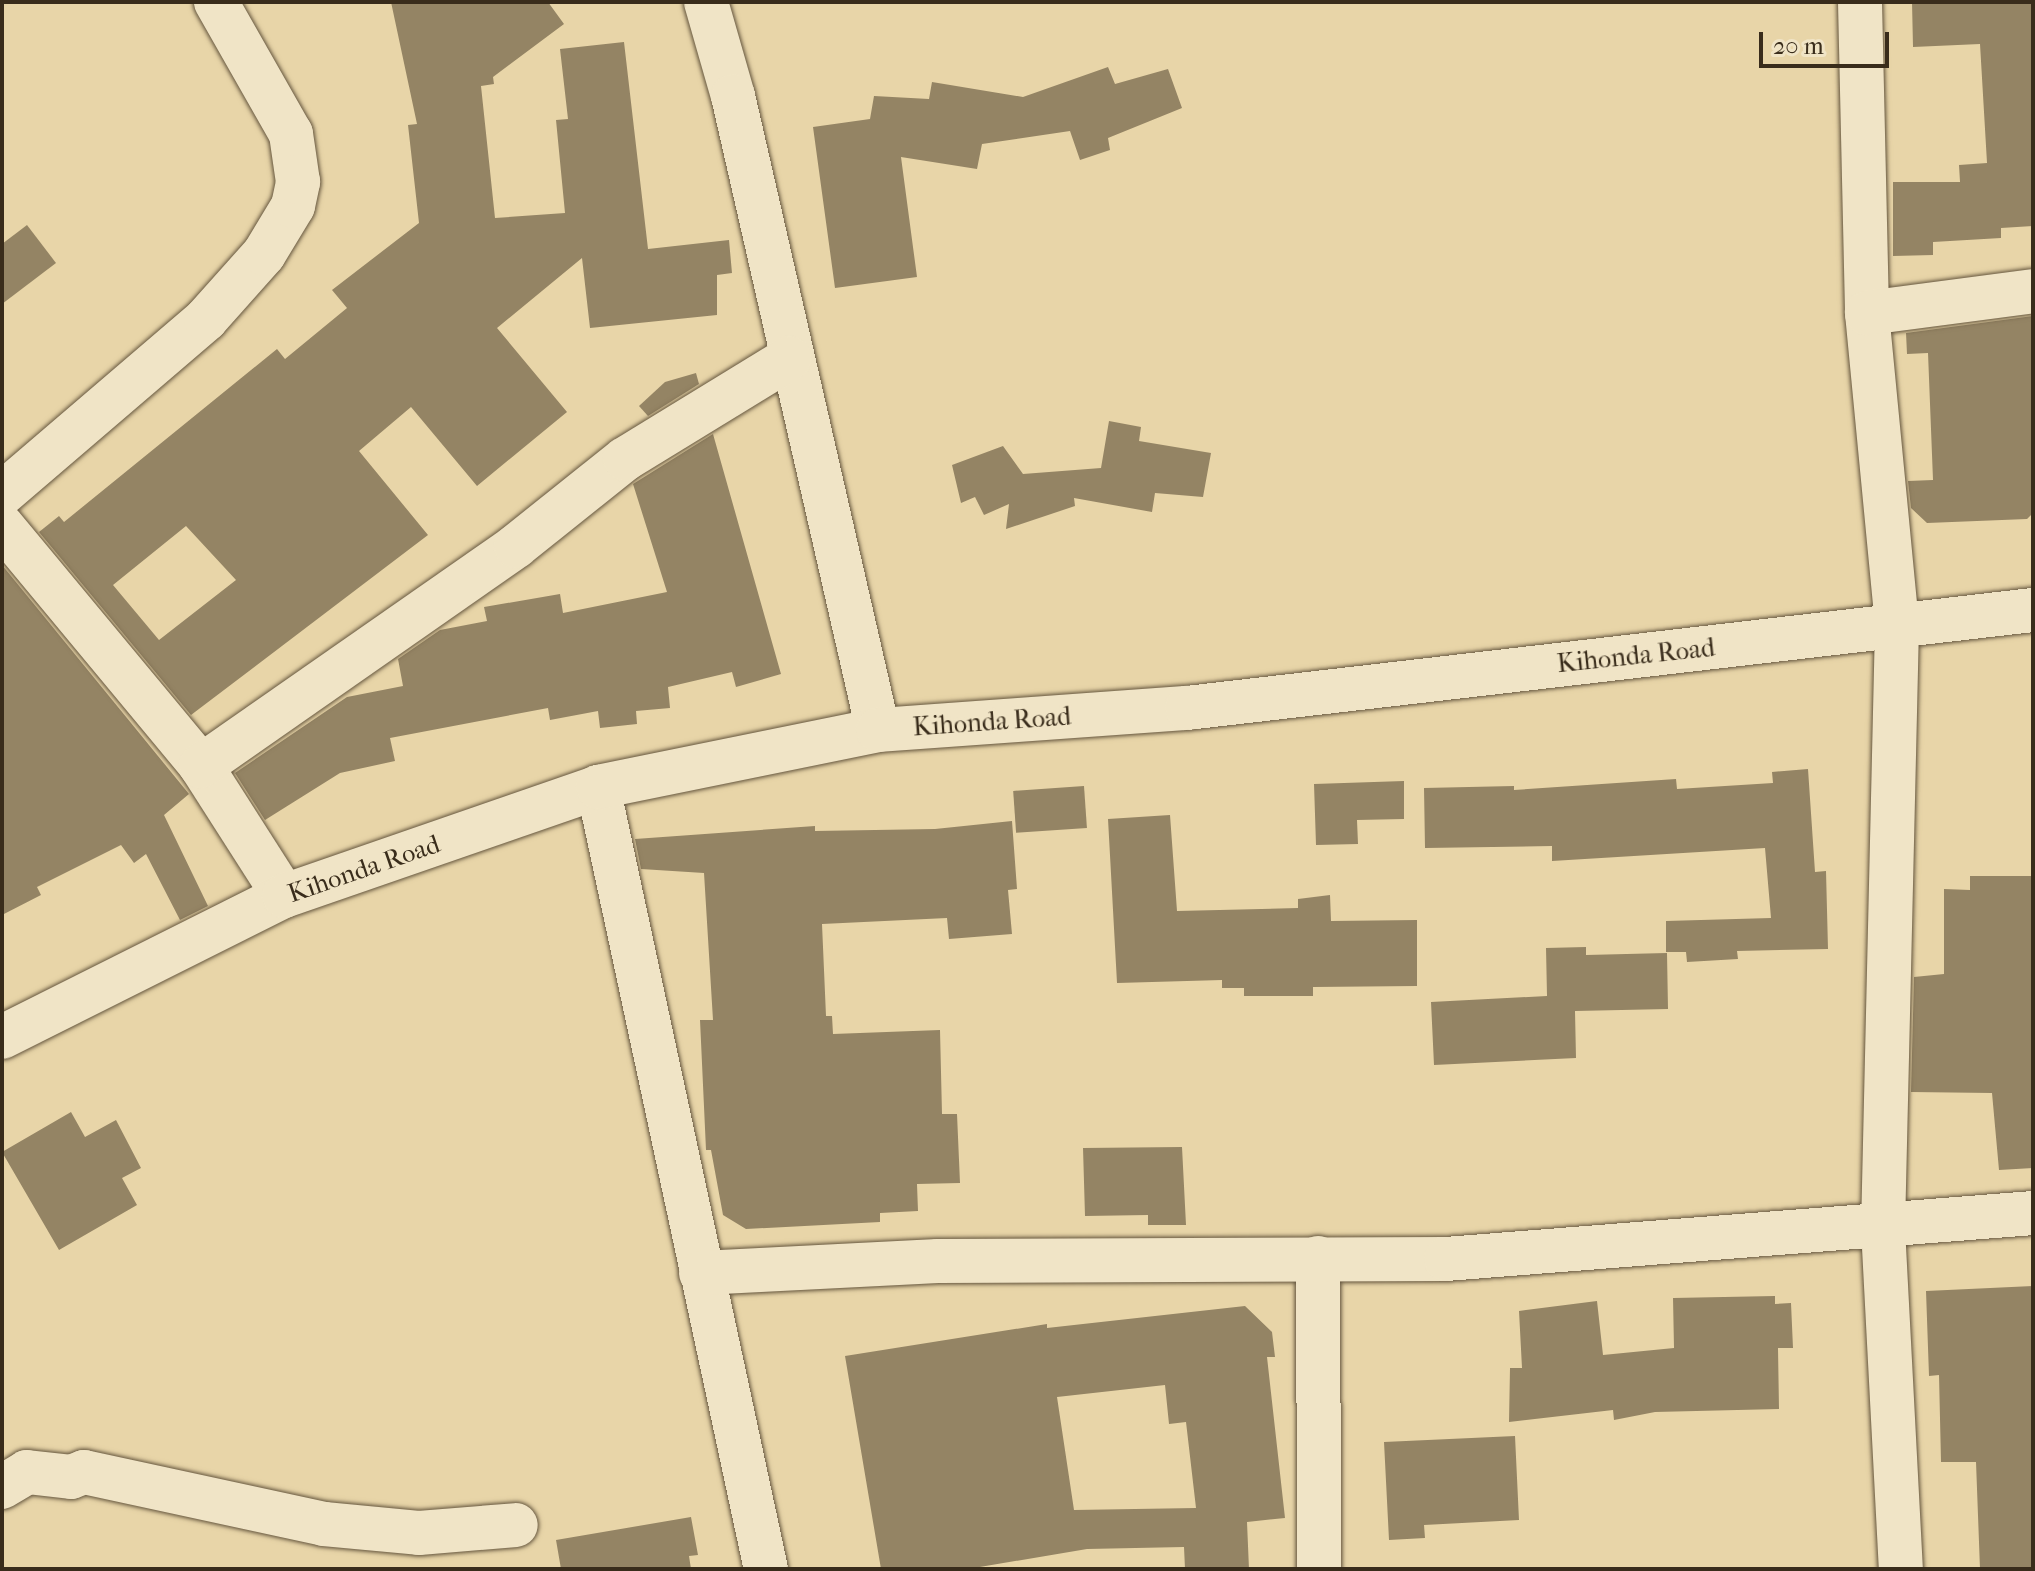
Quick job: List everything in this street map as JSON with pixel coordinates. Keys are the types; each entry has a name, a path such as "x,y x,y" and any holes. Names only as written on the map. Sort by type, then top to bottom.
{"street":[{"path":"2,494 206,319 264,254 293,206 298,182 291,134 216,2"},
{"path":"1860,2 1867,313 1897,626 1883,1228 1901,1569"},
{"path":"712,6 790,358 878,730"},
{"path":"1867,313 2033,291"},
{"path":"201,766 516,546 625,459 790,358"},
{"path":"2,526 201,766 284,896"},
{"name":"Kihonda Road","path":"2,1037 284,896 598,787 878,730 1187,708 2033,610"},
{"path":"598,787 766,1569"},
{"path":"701,1273 938,1261 1446,1259 1883,1228 2033,1213"},
{"path":"1318,1258 1319,1569"},
{"path":"2,1487 27,1472 71,1477 84,1472 324,1524 419,1533 516,1525"}],"building":[{"path":"391,2 548,2 564,24 493,77 494,84 481,86 495,218 565,213 556,120 568,119 560,49 624,42 648,249 729,240 732,273 717,275 717,315 590,328 582,258 497,328 567,412 477,486 411,407 359,451 428,535 191,715 39,532 59,516 64,522 277,349 285,359 347,308 332,290 419,223 408,125 417,124","holes":["186,526 236,580 159,640 113,585"]},
{"path":"1912,2 2033,2 2033,226 2001,228 2001,238 1933,242 1933,255 1893,256 1893,182 1960,182 1959,165 1987,163 1980,44 1913,47"},
{"path":"1108,67 1115,84 1168,69 1182,108 1108,138 1110,150 1080,160 1070,131 982,144 977,169 901,157 917,277 835,288 813,127 870,119 874,96 929,99 932,82 1023,97"},
{"path":"27,225 56,263 2,304 2,244"},
{"path":"2033,316 2033,513 2027,519 1927,523 1911,508 1908,481 1933,480 1928,353 1907,354 1906,333"},
{"path":"696,373 699,384 648,416 639,406 665,382"},
{"path":"1109,421 1141,427 1139,441 1211,453 1203,497 1155,493 1152,512 1074,498 1075,506 1006,529 1009,504 984,515 975,497 961,503 952,465 1003,446 1023,474 1101,468"},
{"path":"713,434 781,674 736,687 732,672 668,687 670,708 636,711 637,724 600,728 598,711 550,720 548,708 390,738 395,761 340,773 265,820 235,773 347,697 403,686 398,659 440,630 487,621 484,607 560,594 563,613 667,592 633,484"},
{"path":"2,565 189,794 164,815 208,906 180,920 146,854 134,863 121,845 37,887 41,895 2,915"},
{"path":"1808,769 1815,872 1826,871 1828,949 1737,951 1738,959 1687,962 1686,952 1666,952 1666,921 1771,918 1765,848 1552,861 1552,846 1425,848 1424,788 1514,786 1514,790 1676,779 1677,789 1773,783 1772,772"},
{"path":"1404,781 1404,819 1357,820 1358,844 1316,845 1314,784"},
{"path":"1084,786 1087,828 1016,833 1013,791"},
{"path":"1170,815 1177,911 1298,908 1298,899 1330,895 1331,921 1417,920 1417,986 1313,987 1313,996 1244,996 1244,988 1222,988 1222,980 1117,983 1108,819"},
{"path":"1012,821 1017,889 1008,890 1012,934 949,939 947,918 822,924 826,1016 832,1016 833,1034 940,1030 942,1114 957,1114 960,1183 917,1184 918,1211 880,1213 880,1222 746,1229 723,1215 711,1150 706,1150 700,1020 713,1020 704,873 641,869 635,839 815,826 815,831 935,829"},
{"path":"1970,876 2033,876 2033,1168 1999,1170 1992,1093 1911,1092 1914,977 1944,974 1944,889 1970,890"},
{"path":"1586,947 1586,955 1667,953 1668,1009 1575,1011 1576,1058 1434,1065 1431,1002 1547,996 1546,948"},
{"path":"71,1112 85,1137 116,1120 141,1168 122,1178 137,1205 59,1250 2,1152"},
{"path":"1182,1147 1186,1225 1148,1225 1148,1215 1085,1216 1083,1148"},
{"path":"2033,1286 2033,1569 1980,1569 1976,1462 1941,1462 1939,1375 1929,1376 1926,1291"},
{"path":"1775,1296 1775,1304 1791,1303 1793,1348 1778,1348 1779,1409 1655,1412 1614,1420 1613,1410 1509,1422 1510,1368 1522,1368 1519,1311 1597,1301 1603,1355 1674,1348 1673,1298"},
{"path":"1245,1306 1272,1332 1275,1357 1267,1357 1285,1518 1247,1522 1249,1569 1185,1569 1184,1547 1087,1549 968,1569 881,1569 845,1356 1047,1324 1047,1328","holes":["1165,1385 1169,1424 1186,1422 1196,1508 1074,1510 1057,1397"]},
{"path":"1515,1436 1519,1520 1424,1525 1425,1538 1389,1540 1384,1442"},
{"path":"691,1517 698,1555 689,1556 691,1569 561,1569 556,1540"}]}
